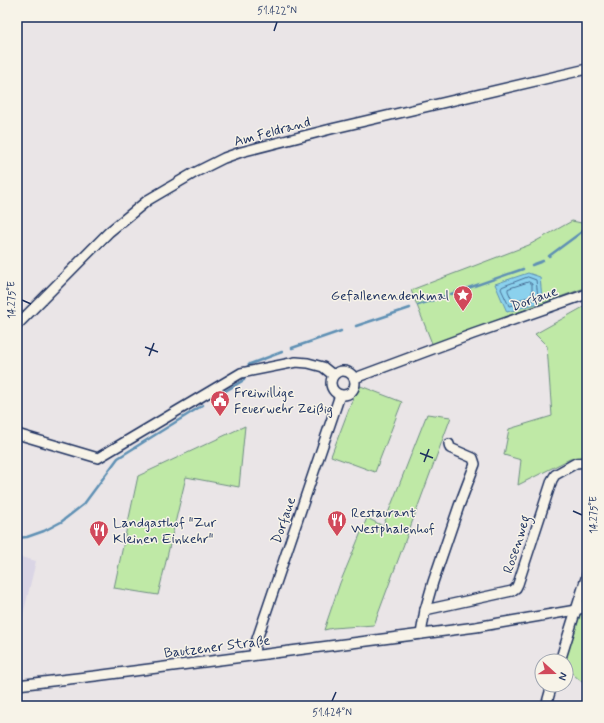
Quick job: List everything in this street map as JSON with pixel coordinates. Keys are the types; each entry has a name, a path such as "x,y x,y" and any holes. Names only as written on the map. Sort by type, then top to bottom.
{"street":[{"name":"Am Feldrand","path":"17,324 109,232 148,200 194,173 224,158 241,152 331,129 587,69"},
{"name":"Dorfaue","path":"355,378 587,294"},
{"path":"17,434 98,458 241,373 296,362 308,363 323,368 333,374"},
{"path":"345,370 355,378 355,386 349,394 340,395 331,387 331,378 333,374 337,372 345,370"},
{"name":"Dorfaue","path":"254,655 255,646 340,395"},
{"path":"421,634 425,610 433,582 456,513 475,464 473,458 450,448 449,444"},
{"name":"Rosenweg","path":"425,610 512,591 516,588 552,480 555,475 576,462 587,462"},
{"path":"563,653 587,575"},
{"name":"Bautzener Straße","path":"17,685 476,627 587,607"},
{"path":"546,706 550,693"}],"shaded area":[{"path":"17,556 36,561 17,640"}],"green space":[{"path":"572,221 586,224 587,228 587,287 452,337 433,346 411,290 529,245"},
{"path":"587,305 587,459 570,459 518,485 521,460 504,455 509,429 552,416 547,346 535,334"},
{"path":"358,385 402,402 375,472 331,456"},
{"path":"427,414 451,417 374,625 324,630 340,583 367,518 383,526"},
{"path":"245,426 239,487 186,477 158,595 114,588 138,476"},
{"path":"587,607 587,684 582,682 574,675 574,653 563,653 576,611"}],"water":[{"path":"528,273 540,277 542,298 539,303 507,312 495,284"}],"waterway":[{"path":"549,256 587,228"},
{"path":"532,265 543,261"},
{"path":"451,294 523,269"},
{"path":"418,305 445,296"},
{"path":"356,326 410,308"},
{"path":"292,348 341,331"},
{"path":"248,366 282,352"},
{"path":"222,393 244,380 245,376"},
{"path":"17,538 27,537 44,531 61,522 84,504 118,458 203,405"}],"place":[{"name":"Gefallenendenkmal","path":"463,312"},
{"name":"Freiwillige Feuerwehr Zeißig","path":"220,417"},
{"name":"Restaurant Westphalenhof","path":"337,537"},
{"name":"Landgasthof \"Zur Kleinen Einkehr\"","path":"99,547"}]}
